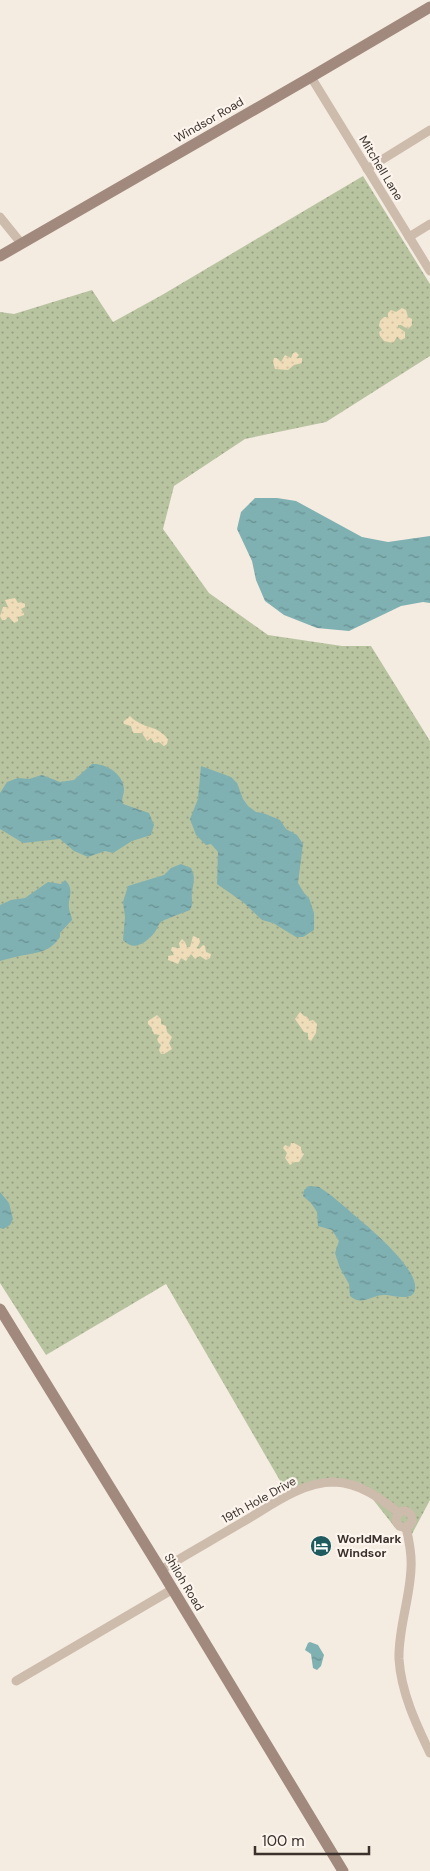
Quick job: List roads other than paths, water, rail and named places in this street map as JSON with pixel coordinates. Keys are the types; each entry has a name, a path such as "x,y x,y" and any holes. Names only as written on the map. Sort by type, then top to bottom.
{"main road":[{"name":"Windsor Road","path":"0,256 430,7"},
{"name":"Shiloh Road","path":"1,1314 161,1570 343,1871"}],"street":[{"name":"Mitchell Lane","path":"311,77 430,272"},
{"path":"367,169 430,130"},
{"path":"0,217 21,244"},
{"path":"409,237 430,224"},
{"name":"19th Hole Drive","path":"161,1570 294,1493 324,1482 337,1482 362,1489 376,1495 398,1514 404,1511 411,1514 412,1522 406,1527 411,1568 399,1659 405,1693 430,1753"},
{"path":"16,1681 172,1589"}],"water":[{"path":"255,498 277,498 296,501 362,537 388,542 430,536 430,603 423,602 401,606 349,631 317,628 284,615 265,601 256,580 252,561 237,529 241,512"},
{"path":"92,764 108,767 117,774 123,783 123,804 149,813 154,825 151,835 132,841 113,853 105,851 88,857 74,851 60,839 23,843 0,829 0,793 7,782 18,778 29,779 42,775 60,782 74,780"},
{"path":"201,766 231,777 237,783 248,806 256,812 280,820 286,829 297,835 303,844 298,883 309,898 314,913 314,930 303,937 296,937 273,923 262,920 243,902 217,884 218,852 211,844 206,845 196,835 190,819 198,799"},
{"path":"181,864 191,868 193,874 194,881 190,910 161,922 155,932 144,943 136,946 127,944 123,940 125,917 123,902 128,886 164,875 171,868"},
{"path":"65,880 70,887 69,908 72,920 60,933 60,937 56,942 43,951 0,961 0,905 11,900 25,898 48,882 61,884"},
{"path":"309,1186 319,1187 332,1197 371,1229 394,1252 405,1264 412,1276 415,1287 412,1295 403,1297 381,1295 363,1300 354,1299 350,1296 349,1284 340,1268 335,1253 339,1241 332,1230 318,1226 317,1212 303,1196 304,1190"},
{"path":"0,1192 9,1203 13,1219 10,1225 3,1229 0,1228"},
{"path":"310,1642 318,1645 324,1655 321,1666 317,1670 313,1668 311,1654 305,1650"}],"place":[{"name":"WorldMark Windsor","path":"321,1546"}]}
